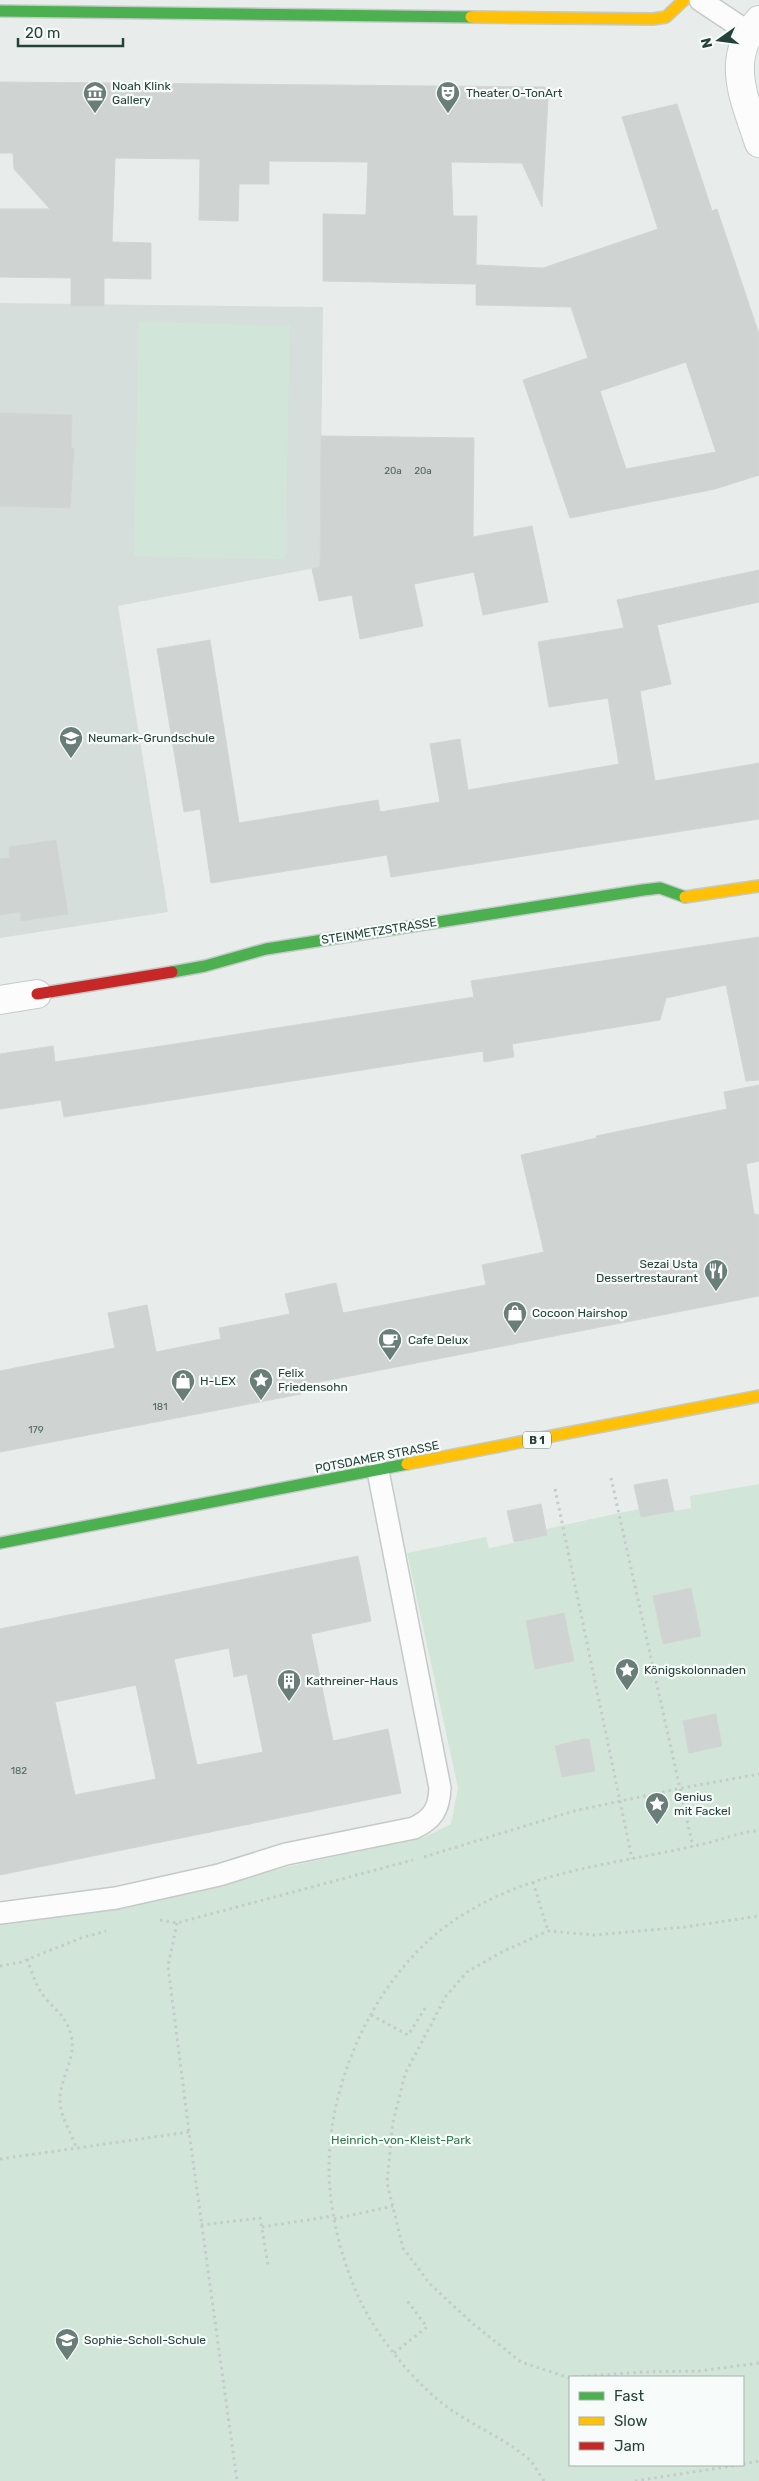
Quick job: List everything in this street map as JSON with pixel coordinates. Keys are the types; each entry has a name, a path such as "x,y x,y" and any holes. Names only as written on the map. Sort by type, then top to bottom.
{"street":[{"path":"0,11 653,19 666,17 684,0"},
{"path":"753,26 738,62 741,87 759,143"},
{"name":"STEINMETZSTRASSE","path":"0,1000 205,966 266,949 643,890 660,888 685,897 759,886"},
{"name":"POTSDAMER STRASSE","path":"0,1543 759,1396"}],"lane":[{"path":"700,0 753,26"},
{"path":"0,1913 116,1898 219,1875 286,1854 414,1828 426,1822 434,1815 440,1803 440,1788 378,1471"}],"path":[{"path":"612,1478 682,1788 693,1847"},
{"path":"555,1489 632,1859"},
{"path":"151,1918 177,1923 431,1855 553,1817 682,1788 759,1774"},
{"path":"544,2481 531,2461 501,2440 451,2410 412,2375 394,2353 360,2302 345,2261 334,2217 329,2167 334,2110 354,2047 382,1996 411,1956 462,1915 515,1888 564,1872 693,1847 759,1830"},
{"path":"533,1882 548,1931"},
{"path":"569,2378 521,2362 472,2323 430,2284 403,2248 387,2182 393,2122 405,2074 446,1996 468,1972 500,1953 548,1931 594,1935 685,1927 759,1916"},
{"path":"177,1923 168,1966 188,2132 237,2481"},
{"path":"0,1966 27,1959 107,1930"},
{"path":"27,1959 40,1990 67,2020 72,2038 72,2051 61,2087 60,2100 76,2148"},
{"path":"371,2015 408,2035 427,2005"},
{"path":"0,2159 188,2132"},
{"path":"262,2227 334,2217 393,2206"},
{"path":"202,2225 260,2218 268,2265"},
{"path":"394,2353 427,2327 406,2298"},
{"path":"588,2376 642,2372 699,2371 759,2363"},
{"path":"744,2464 759,2462"},
{"path":"635,2481 732,2466"}],"shaded area":[{"name":"Neumark-Grundschule","path":"0,303 323,307 320,567 118,606 168,912 0,938"}],"green space":[{"path":"139,322 290,326 285,559 134,556"},
{"name":"Heinrich-von-Kleist-Park","path":"759,1484 759,2481 0,2481 0,1925 117,1909 291,1866 425,1837 451,1824 458,1788 407,1553 486,1537 489,1548 518,1542 546,1529 639,1509 669,1512 691,1508 690,1496"}],"building":[{"path":"0,82 545,87 548,99 542,207 522,163 451,162 453,216 477,216 476,265 543,268 658,229 622,117 677,104 712,211 717,209 759,334 759,475 715,489 570,518 523,380 588,358 571,307 476,305 476,279 475,284 323,281 323,214 366,215 368,162 269,161 269,184 239,184 238,221 199,220 200,159 115,158 112,242 151,243 151,279 104,278 104,306 71,306 71,278 0,277 0,209 50,209 14,169 13,153 0,153","holes":["686,362 716,452 626,469 600,391"]},
{"path":"0,413 72,415 71,448 74,448 70,508 0,506"},
{"path":"321,436 474,438 473,537 532,526 548,602 483,615 474,572 414,584 423,626 360,639 352,595 319,601 312,569 320,567"},
{"path":"759,570 759,602 657,625 671,684 640,691 655,781 759,763 759,819 391,877 387,855 211,883 200,809 184,812 157,649 210,640 239,823 378,800 380,812 440,802 430,744 460,739 468,790 619,764 608,698 549,707 538,642 624,628 617,600"},
{"path":"56,840 68,914 21,921 20,912 0,915 0,859 10,858 9,847"},
{"path":"759,937 759,1080 746,1081 726,985 666,998 660,1020 512,1044 514,1057 484,1062 483,1051 64,1117 61,1100 0,1109 0,1054 53,1046 55,1062 175,1044 474,997 471,981"},
{"path":"759,1085 759,1161 746,1164 754,1214 759,1215 759,1296 299,1386 301,1394 0,1452 0,1371 115,1348 108,1313 147,1305 156,1352 221,1339 219,1328 290,1314 285,1294 336,1283 343,1313 486,1285 482,1265 544,1252 521,1155 597,1138 596,1136 727,1109 724,1092"},
{"path":"667,1479 674,1511 641,1517 634,1485"},
{"path":"541,1504 547,1535 514,1542 507,1511"},
{"path":"358,1556 371,1621 311,1634 333,1741 388,1729 401,1793 0,1875 0,1629","holes":["229,1648 234,1677 247,1674 263,1752 197,1765 174,1659","136,1685 156,1779 75,1795 55,1702"]},
{"path":"691,1588 701,1636 663,1644 653,1596"},
{"path":"564,1613 574,1661 535,1669 526,1621"},
{"path":"716,1714 722,1746 689,1753 683,1721"},
{"path":"589,1739 595,1771 562,1777 555,1746"}],"traffic: fast":[{"path":"0,11 471,17"},
{"path":"172,972 205,966 266,949 643,890 660,888 685,897"},
{"path":"0,1543 407,1464"}],"traffic: slow":[{"path":"471,17 653,19 666,17 684,0"},
{"path":"685,897 759,886"},
{"path":"407,1464 759,1396"}],"traffic: jam":[{"path":"37,994 172,972"}],"place":[{"name":"Noah Klink Gallery","path":"95,114"},
{"name":"Theater O-TonArt","path":"448,114"},
{"name":"Neumark-Grundschule","path":"71,759"},
{"name":"Sezai Usta Dessertrestaurant","path":"716,1292"},
{"name":"Cocoon Hairshop","path":"515,1334"},
{"name":"Cafe Delux","path":"390,1361"},
{"name":"Felix Friedensohn","path":"261,1401"},
{"name":"H-LEX","path":"183,1402"},
{"name":"Königskolonnaden","path":"627,1691"},
{"name":"Kathreiner-Haus","path":"289,1702"},
{"name":"Genius mit Fackel","path":"657,1825"},
{"name":"Sophie-Scholl-Schule","path":"67,2361"}]}
